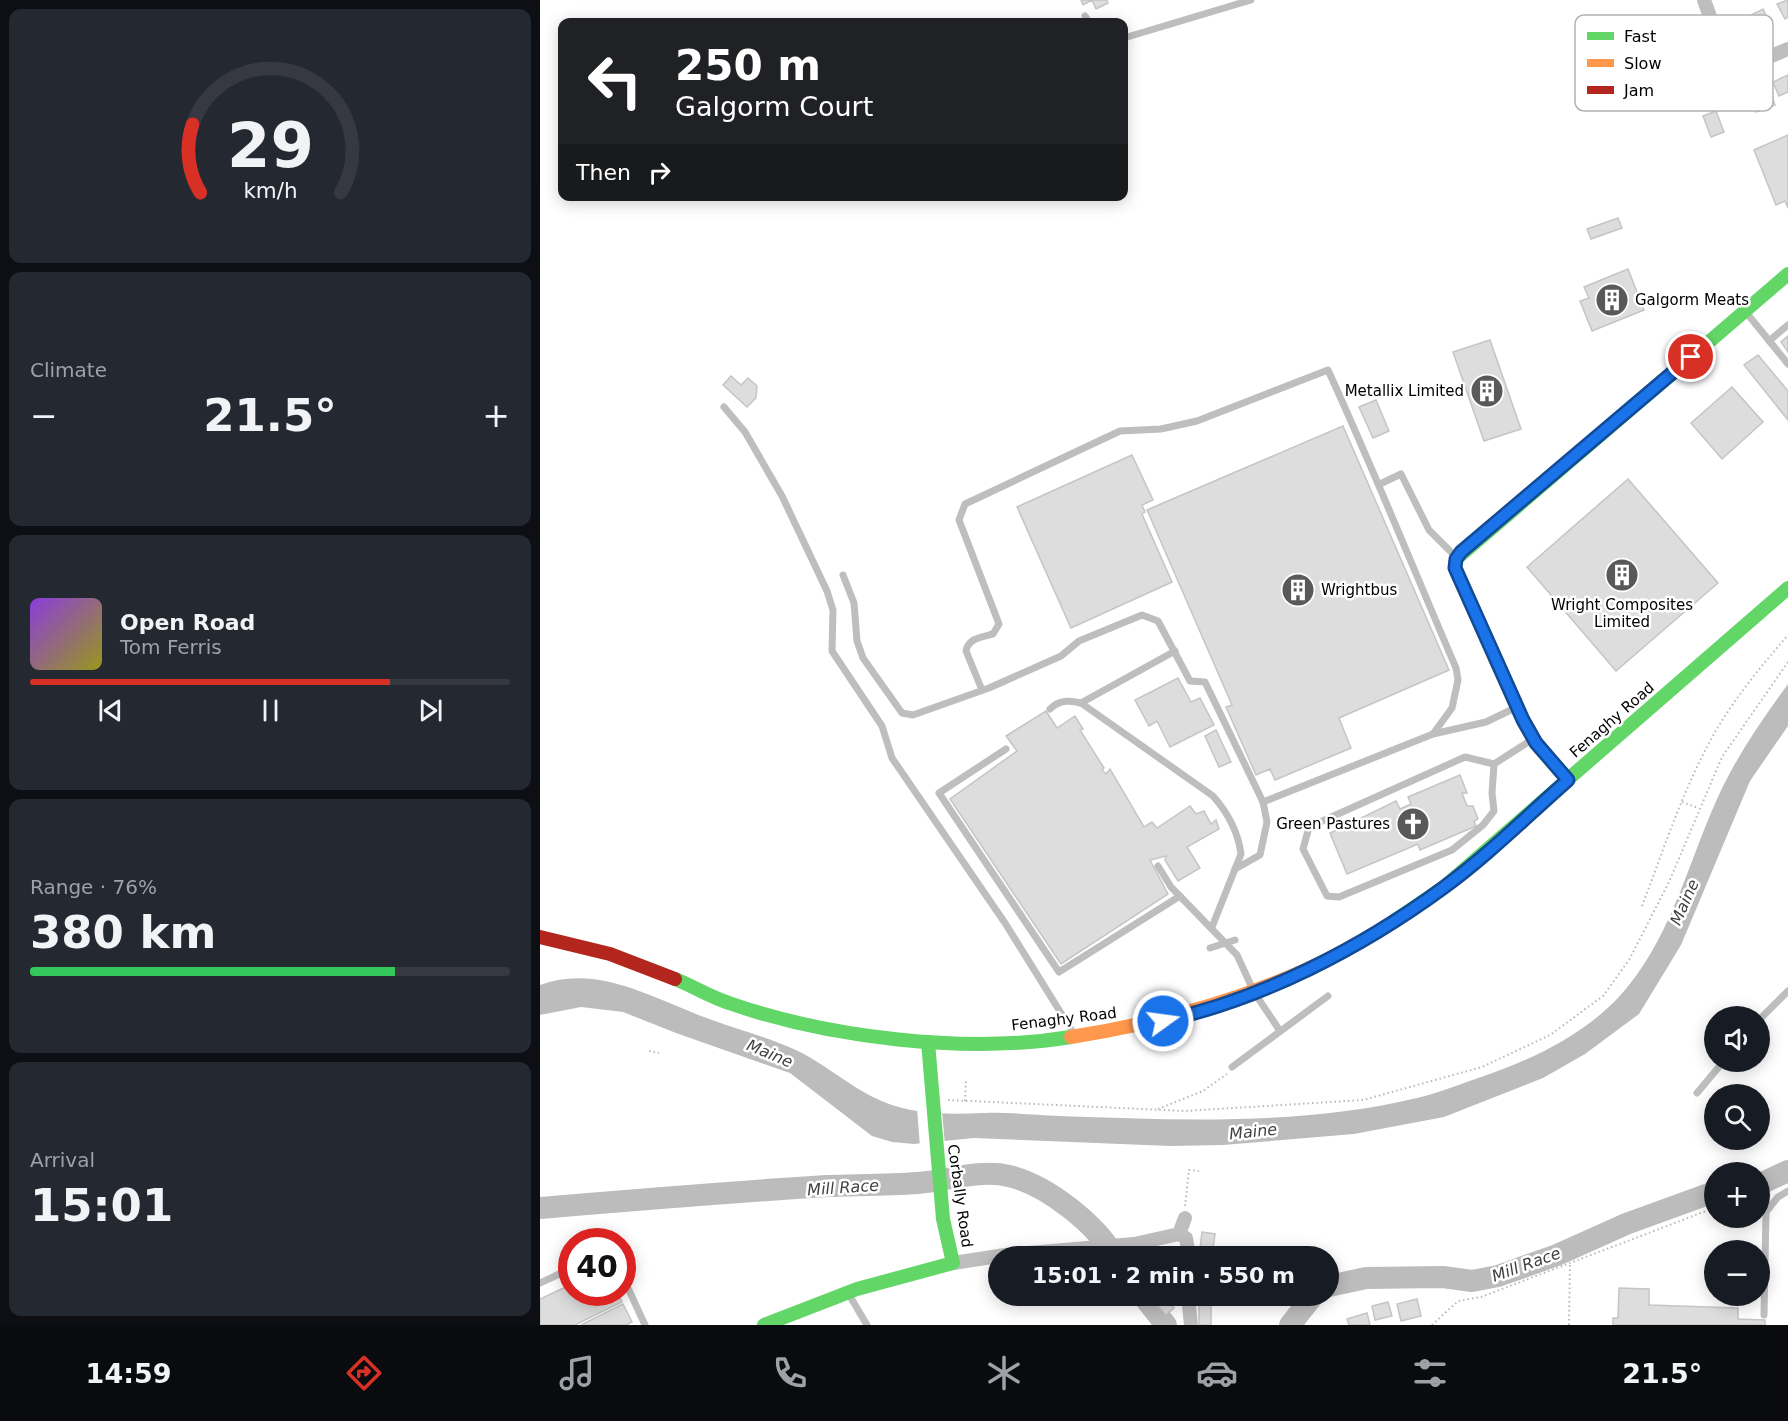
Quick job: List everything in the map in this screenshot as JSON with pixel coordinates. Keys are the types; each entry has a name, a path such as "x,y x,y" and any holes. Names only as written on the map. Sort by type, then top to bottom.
{"street":[{"path":"1773,56 1788,49"},
{"path":"1568,780 1533,739 1455,568 1456,557 1788,274"},
{"name":"Fenaghy Road","path":"540,937 619,957 726,1002 797,1022 872,1038 982,1044 1075,1036 1183,1016 1254,992 1336,955 1391,924 1444,887 1788,588"},
{"name":"Corbally Road","path":"764,1325 806,1305 847,1291 952,1263 937,1156 928,1042"},
{"path":"1179,1234 1185,1218"},
{"path":"952,1263 1005,1255 1104,1248 1179,1234 1186,1238 1187,1246"},
{"path":"1189,1306 1191,1325"}],"lane":[{"path":"1128,37 1251,0"},
{"path":"1745,311 1788,363"},
{"path":"1769,341 1788,325"},
{"path":"982,690 966,651 967,645 972,640 993,634 999,624 959,520 965,504 1120,431 1161,429 1197,421 1328,370 1380,484 1406,552 1456,668 1458,680 1452,708 1433,734"},
{"path":"724,407 745,432 782,496 827,591 833,610 832,651 882,726 892,758 1005,923 1075,1036"},
{"path":"1380,484 1401,474 1429,530 1456,557"},
{"path":"843,575 854,603 857,641 863,658 902,713 914,715 982,690 1061,656 1079,641 1142,615 1158,621 1190,681 1204,682 1263,802 1267,822 1260,855 1235,869"},
{"path":"1081,703 1175,651"},
{"path":"1050,710 1056,704 1070,700 1081,703 1213,796 1226,811 1239,842 1241,854 1212,927"},
{"path":"1263,802 1433,734 1459,726 1486,722 1517,706"},
{"path":"1494,764 1492,793 1494,811 1483,825 1452,850 1339,897 1327,896 1303,849 1309,827 1465,757 1494,764 1533,739"},
{"path":"1006,749 939,793 1059,972 1180,896"},
{"path":"1158,866 1180,896 1237,955 1254,992 1280,1031"},
{"path":"1210,948 1235,940"},
{"path":"1770,1009 1788,991"},
{"path":"1232,1067 1328,996"},
{"path":"1697,1093 1715,1072"},
{"path":"1770,1205 1788,1191"},
{"path":"1763,1228 1764,1315"},
{"path":"540,1283 558,1275"},
{"path":"847,1291 867,1325"},
{"path":"636,1305 645,1325"}],"path":[{"path":"1642,906 1682,802 1718,727 1753,676 1788,635"},
{"path":"948,1100 1185,1111 1363,1100 1482,1067 1550,1035 1603,996 1629,960 1668,882 1698,808 1722,757 1788,662"},
{"path":"1682,802 1698,808"},
{"path":"649,1051 659,1053"},
{"path":"1156,1110 1166,1103 1214,1085 1232,1067"},
{"path":"965,1101 966,1080"},
{"path":"1185,1218 1189,1170 1198,1171"},
{"path":"1432,1325 1458,1301 1481,1297 1704,1212"},
{"path":"1569,1325 1570,1263"}],"water":[{"name":"Maine","path":"1788,684 1788,726 1750,781 1681,945 1639,1014 1585,1054 1543,1078 1444,1117 1354,1134 1223,1145 1170,1146 974,1138 914,1144 892,1142 872,1136 790,1073 623,1012 581,1007 540,1015 540,985 562,979 606,981 782,1044 804,1054 870,1096 895,1106 928,1112 1149,1119 1239,1119 1328,1113 1373,1107 1425,1096 1500,1070 1554,1046 1587,1025 1617,999 1635,977 1664,929 1717,799 1732,769"}],"pier":[{"path":"917,1108 942,1111 945,1145 920,1147"}],"building":[{"path":"1081,0 1092,0 1083,5"},
{"path":"1092,0 1107,0 1108,3 1096,9"},
{"path":"1788,0 1788,17 1785,19 1777,4"},
{"path":"1763,9 1766,15 1751,15"},
{"path":"1788,75 1788,92 1779,96 1773,82"},
{"path":"1716,111 1724,132 1711,137 1703,116"},
{"path":"1788,135 1788,208 1785,201 1776,205 1754,150"},
{"path":"1618,218 1622,228 1591,239 1587,229"},
{"name":"Galgorm Meats","path":"1628,269 1644,310 1592,331 1580,301 1589,298 1584,287"},
{"path":"1788,336 1788,352 1781,342"},
{"name":"Metallix Limited","path":"1490,340 1521,429 1484,441 1453,352"},
{"path":"1758,355 1788,391 1788,420 1744,365"},
{"path":"731,376 741,385 748,378 757,386 756,398 747,407 723,385"},
{"path":"1732,387 1763,422 1722,459 1691,423"},
{"path":"1376,400 1389,431 1373,438 1359,407"},
{"name":"Wrightbus","path":"1343,426 1449,670 1339,718 1351,748 1275,780 1270,769 1256,775 1226,707 1232,705 1147,510"},
{"path":"1132,455 1153,500 1142,505 1145,512 1142,514 1172,582 1071,628 1017,507"},
{"name":"Wright Composites Limited","path":"1628,479 1718,583 1616,671 1527,567"},
{"path":"1178,678 1191,702 1200,698 1214,725 1170,747 1157,721 1149,726 1135,700"},
{"path":"1046,711 1057,728 1075,716 1083,729 1080,730 1104,768 1102,770 1106,774 1110,769 1144,827 1152,822 1157,828 1190,806 1196,814 1204,811 1211,824 1216,820 1219,829 1187,847 1200,868 1178,881 1165,860 1166,856 1150,860 1168,894 1061,964 950,799 1017,751 1006,736"},
{"path":"1216,730 1231,762 1219,767 1205,736"},
{"name":"Green Pastures","path":"1460,775 1467,793 1462,793 1467,806 1473,806 1478,819 1474,821 1476,826 1420,850 1418,844 1347,874 1330,833 1396,801 1400,809 1411,804 1408,797"},
{"path":"1202,1232 1215,1234 1213,1246 1200,1246"},
{"path":"1619,1288 1649,1289 1649,1305 1738,1308 1738,1319 1765,1320 1765,1325 1613,1325 1613,1318 1618,1318"},
{"path":"558,1291 558,1306 614,1306 575,1325 540,1325 540,1299"},
{"path":"1417,1299 1421,1316 1401,1321 1397,1304"},
{"path":"1388,1302 1392,1316 1375,1320 1372,1306"},
{"path":"619,1306 624,1306 632,1322 626,1325 581,1325"},
{"path":"1158,1306 1172,1306 1174,1308 1166,1315"},
{"path":"1199,1306 1211,1306 1211,1325 1199,1325"},
{"path":"1367,1313 1370,1325 1349,1325 1347,1319"}],"waterway":[{"name":"Mill Race","path":"1770,1179 1788,1171"},
{"name":"Mill Race","path":"540,1208 791,1188 918,1183 998,1174 1024,1181 1054,1197 1083,1219 1108,1246"},
{"name":"Mill Race","path":"1339,1284 1366,1278 1443,1277 1472,1281 1498,1276 1557,1255 1626,1224 1704,1196"},
{"name":"Mill Race","path":"1151,1306 1166,1325"},
{"name":"Mill Race","path":"1290,1325 1305,1306"}],"traffic: fast":[{"path":"1568,780 1536,743 1523,720 1455,568 1456,559 1788,274"},
{"path":"1394,921 1444,887 1788,588"},
{"path":"675,979 722,1001 768,1015 853,1034 943,1043 987,1044 1071,1037"},
{"path":"764,1325 857,1289 953,1263 943,1219 928,1042"}],"traffic: slow":[{"path":"1071,1037 1156,1020 1239,996 1319,964 1394,921"}],"traffic: jam":[{"path":"540,937 610,954 675,979"}],"place":[{"name":"Galgorm Meats","path":"1612,300"},
{"name":"Metallix Limited","path":"1487,391"},
{"name":"Wright Composites Limited","path":"1622,575"},
{"name":"Wrightbus","path":"1298,590"},
{"name":"Green Pastures","path":"1413,824"}],"route":[{"path":"1163,1021 1254,992 1336,955 1391,924 1444,887 1568,780 1536,743 1523,720 1455,568 1456,557 1691,357"}]}
